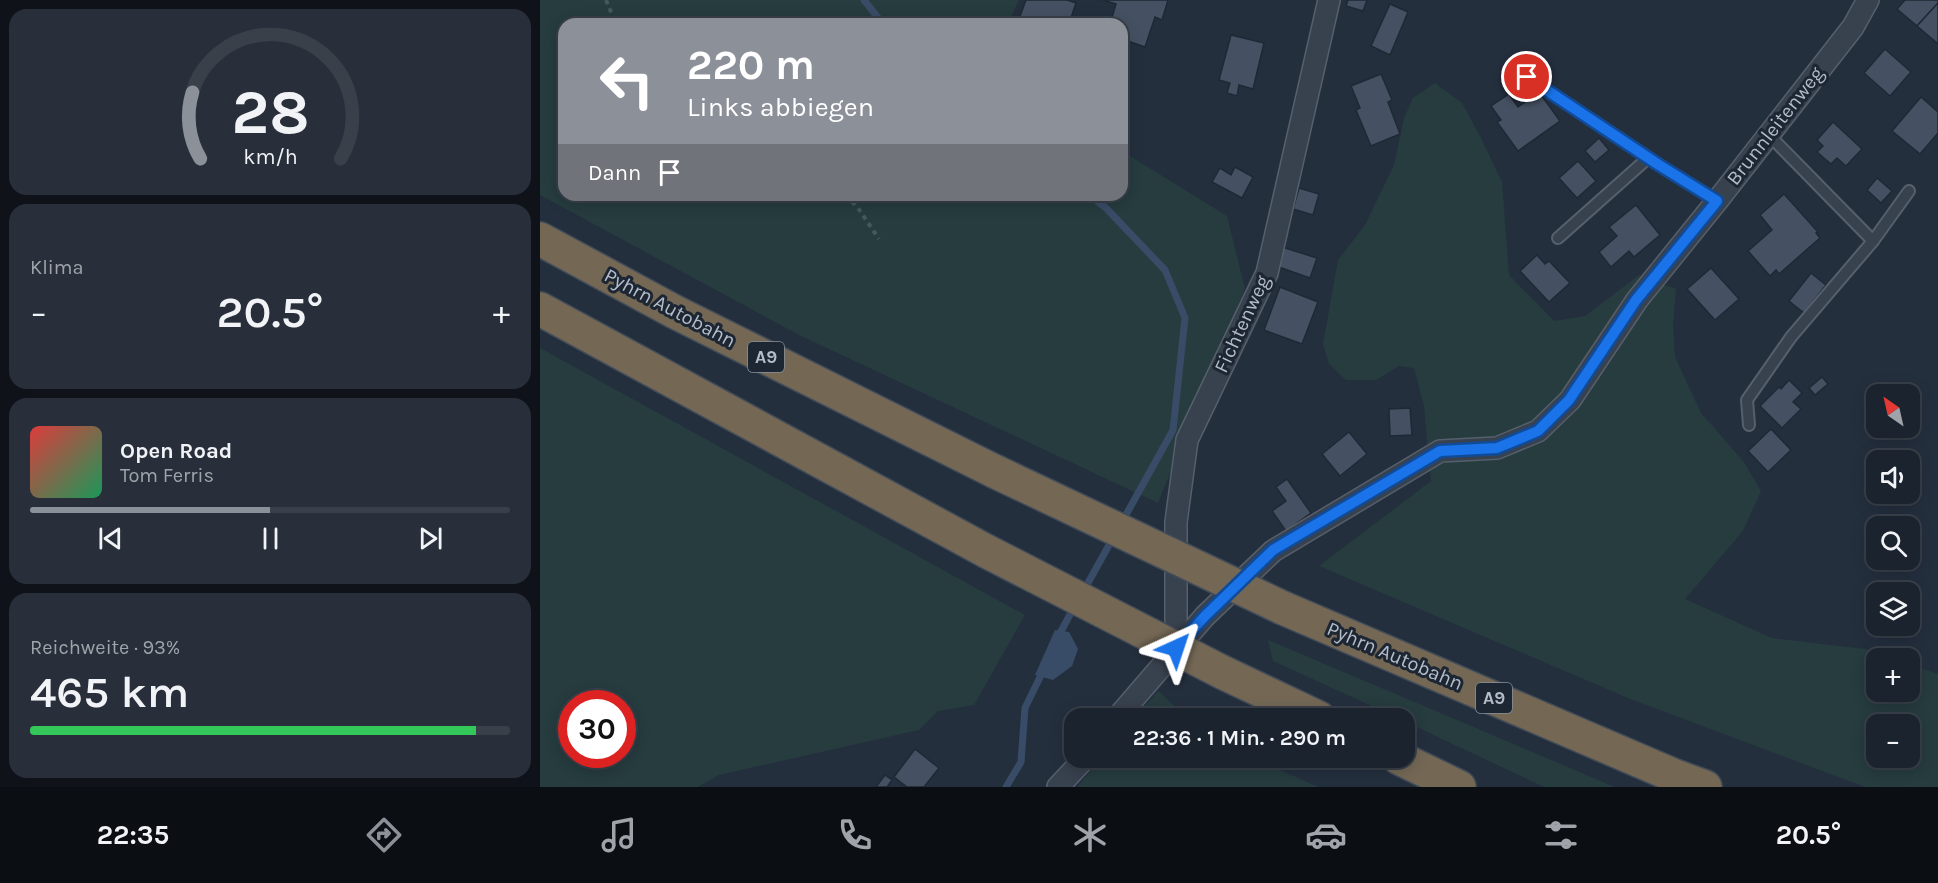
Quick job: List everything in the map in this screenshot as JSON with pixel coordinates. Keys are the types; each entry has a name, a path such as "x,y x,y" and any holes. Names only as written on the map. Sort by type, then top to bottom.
{"highway":[{"name":"Pyhrn Autobahn","path":"540,239 675,312 994,471 1283,608 1705,787"},
{"path":"540,309 986,551 1222,672 1298,708"},
{"path":"1415,766 1459,787"}],"street":[{"name":"Fichtenweg","path":"1176,648 1176,522 1187,440 1267,273 1329,0"},
{"name":"Brunnleitenweg","path":"1126,708 1205,616 1273,550 1440,451 1497,448 1538,431 1569,400 1636,300 1717,201 1853,27 1868,0"},
{"path":"1058,787 1076,768"}],"lane":[{"path":"1527,77 1717,201"},
{"path":"1768,135 1873,241"},
{"path":"1558,238 1648,158"},
{"path":"1749,425 1747,400 1791,337 1873,241 1909,192"}],"path":[{"path":"606,0 614,18"},
{"path":"852,201 879,239"}],"green space":[{"path":"540,0 1019,0 1011,18 558,18 558,201 1128,201 1128,155 1227,216 1245,289 1158,503 799,335 540,195"},
{"path":"1435,83 1462,103 1502,182 1509,275 1554,321 1585,316 1639,275 1676,289 1673,323 1675,357 1701,413 1744,462 1761,491 1743,531 1685,599 1772,638 1866,649 1866,702 1920,702 1920,668 1938,674 1938,787 1865,787 1628,698 1319,566 1431,481 1424,406 1414,368 1399,366 1376,380 1346,380 1329,364 1323,344 1338,260 1365,225 1394,165 1404,118 1413,98"},
{"path":"540,348 1025,615 974,705 938,711 919,730 719,775 698,787 540,787"},
{"path":"1268,640 1615,787 1544,787 1415,726 1415,708 1376,708 1273,661"},
{"path":"1158,691 1177,708 1144,708"},
{"path":"1093,768 1276,768 1318,787 1077,787"}],"water":[{"path":"1055,630 1069,632 1078,649 1072,666 1053,680 1035,675"}],"building":[{"path":"1026,0 1067,0 1076,3 1071,18 1019,18"},
{"path":"1103,0 1168,0 1162,20 1155,17 1145,47 1128,41 1128,18 1112,18 1116,4"},
{"path":"1348,0 1367,0 1363,11 1346,6"},
{"path":"1905,0 1938,0 1938,3 1917,26 1897,9"},
{"path":"1938,3 1938,44 1917,26"},
{"path":"1390,4 1408,12 1390,55 1371,46"},
{"path":"1231,35 1264,43 1253,89 1239,85 1237,96 1227,93 1230,83 1219,80"},
{"path":"1885,49 1911,72 1890,96 1864,73"},
{"path":"1381,74 1392,100 1388,102 1400,134 1371,146 1356,110 1360,108 1351,86"},
{"path":"1539,92 1560,121 1518,151 1497,122 1501,120 1491,106 1509,94 1518,107"},
{"path":"1921,97 1938,112 1938,133 1920,154 1892,131"},
{"path":"1833,122 1862,149 1846,166 1837,158 1831,164 1817,152 1823,146 1817,140"},
{"path":"1599,138 1609,150 1595,162 1585,151"},
{"path":"1578,161 1596,181 1577,198 1559,178"},
{"path":"1235,167 1253,177 1242,198 1212,182 1220,168 1231,175"},
{"path":"1877,178 1892,191 1881,203 1867,190"},
{"path":"1299,188 1319,194 1313,215 1293,209"},
{"path":"1784,194 1818,232 1816,233 1820,238 1779,274 1776,270 1770,276 1748,251 1772,230 1760,215"},
{"path":"1636,205 1660,235 1634,257 1629,251 1611,267 1599,252 1617,236 1609,227"},
{"path":"1282,247 1317,258 1310,278 1276,266"},
{"path":"1537,255 1545,264 1549,261 1570,283 1549,302 1520,271"},
{"path":"1711,268 1739,299 1715,320 1687,289"},
{"path":"1811,273 1826,285 1804,313 1789,301"},
{"path":"1280,287 1318,302 1302,344 1264,330"},
{"path":"1822,377 1828,384 1815,395 1809,388"},
{"path":"1789,380 1802,393 1793,402 1801,409 1782,428 1760,406"},
{"path":"1410,408 1412,435 1390,436 1389,409"},
{"path":"1771,429 1791,450 1768,472 1748,451"},
{"path":"1349,432 1367,454 1340,476 1322,454"},
{"path":"1287,479 1311,513 1286,531 1272,511 1286,501 1276,487"},
{"path":"915,749 939,768 924,787 907,787 894,777"},
{"path":"885,775 892,780 887,787 876,787"}],"waterway":[{"path":"864,0 878,18"},
{"path":"1097,201 1165,270 1185,318 1173,430 1122,522"},
{"path":"1083,592 1114,536"},
{"path":"1058,637 1074,607"},
{"path":"1006,787 1021,762 1025,708 1044,669"}],"route":[{"path":"1176,648 1205,616 1273,550 1440,451 1497,448 1538,431 1569,400 1636,300 1717,201 1527,77"}]}
